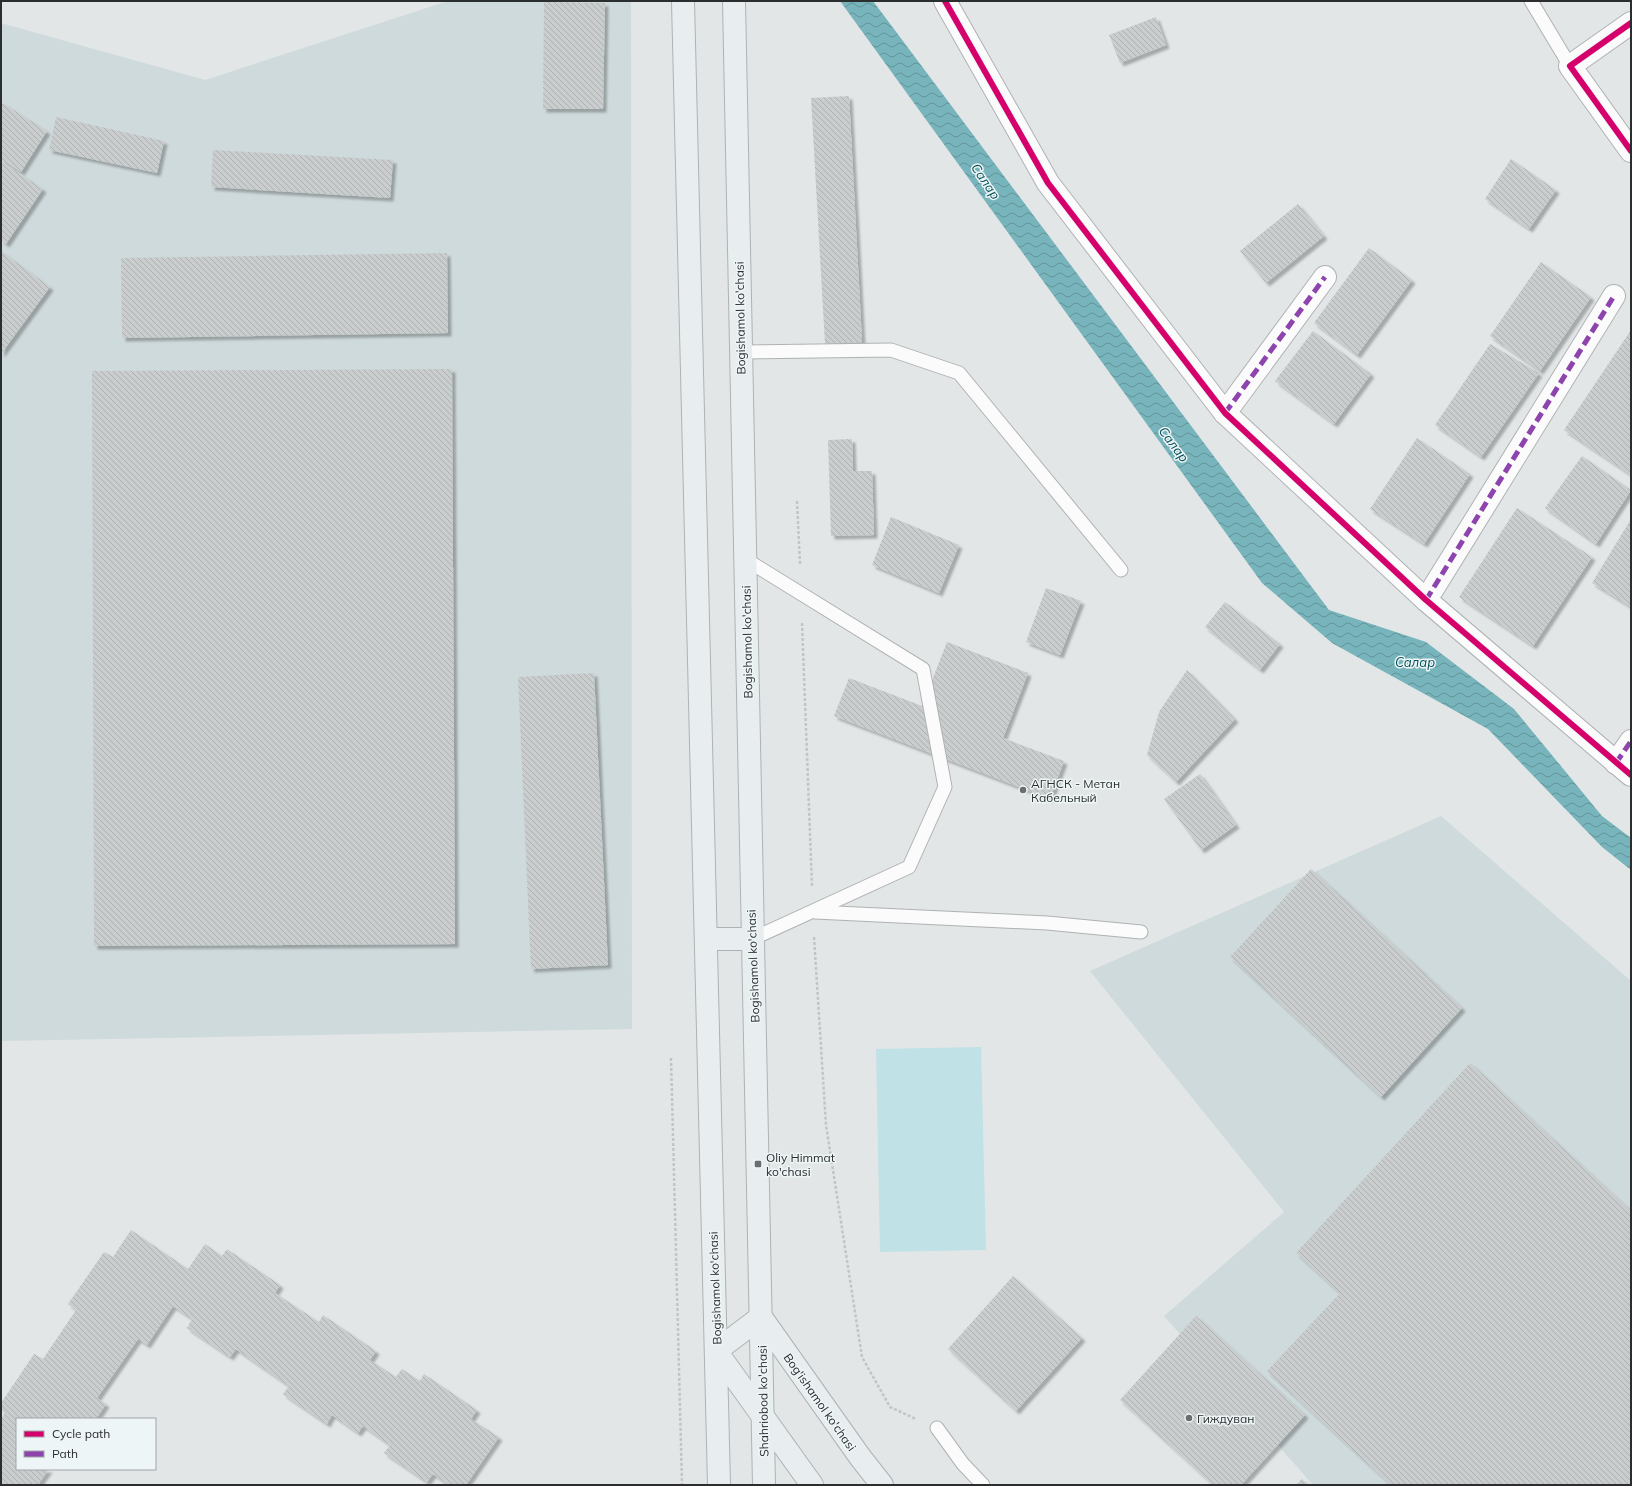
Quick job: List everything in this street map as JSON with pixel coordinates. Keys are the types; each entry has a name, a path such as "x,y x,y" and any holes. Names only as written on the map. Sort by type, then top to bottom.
{"main road":[{"name":"Bogishamol ko'chasi","path":"683,1 716,1350"},
{"name":"Bogishamol ko'chasi","path":"716,1350 761,1317 752,939 734,1"},
{"path":"706,939 752,939"},
{"name":"Shahriobod ko'chasi","path":"761,1317 764,1485"},
{"name":"Bog'ishamol ko'chasi","path":"761,1317 860,1457 882,1485"},
{"path":"716,1350 763,1419 812,1485"},
{"path":"716,1350 719,1485"}],"street":[{"path":"946,1 1048,183 1225,414 1426,600 1624,769 1631,741"},
{"path":"1631,23 1570,66 1631,151"},
{"path":"1225,414 1325,278"},
{"path":"1426,600 1614,296"}],"lane":[{"path":"1531,1 1570,66"},
{"path":"741,352 891,350 959,373 1121,570"},
{"path":"745,559 923,669 945,787 910,867 752,939"},
{"path":"813,912 1047,923 1141,932"},
{"path":"937,1428 962,1464 983,1485"}],"path":[{"path":"797,501 813,912 826,1125 862,1357 890,1407 937,1428"},
{"path":"672,1058 682,1485"}],"shaded area":[{"path":"448,1 631,1 632,1029 1,1041 1,23 205,80"},
{"path":"1441,816 1631,981 1631,1485 1313,1485 1164,1316 1284,1212 1090,971"},
{"path":"981,1047 986,1250 880,1252 876,1049"}],"water":[{"name":"Салар","path":"840,1 873,1 1329,610 1426,642 1514,709 1602,816 1631,838 1631,870 1602,847 1488,729 1332,643 1262,583"}],"building":[{"path":"544,2 605,3 603,109 543,109"},
{"path":"1156,17 1166,45 1120,63 1109,35"},
{"path":"849,96 862,342 825,344 811,98"},
{"path":"1,102 47,131 21,172 1,159"},
{"path":"56,117 164,141 157,173 49,150"},
{"path":"213,150 393,160 390,198 211,187"},
{"path":"1511,159 1556,190 1529,229 1485,199"},
{"path":"2,162 43,189 6,244 1,240"},
{"path":"1298,204 1324,236 1266,283 1240,251"},
{"path":"1369,248 1412,280 1357,355 1314,323"},
{"path":"1,251 50,287 1,354"},
{"path":"447,253 448,333 122,338 121,258"},
{"path":"1541,262 1591,297 1540,371 1490,336"},
{"path":"1631,330 1631,475 1564,430"},
{"path":"1313,331 1371,374 1334,424 1275,381"},
{"path":"1490,344 1539,373 1481,457 1435,425"},
{"path":"452,369 455,944 94,946 92,371"},
{"path":"1417,438 1470,474 1424,544 1370,509"},
{"path":"852,439 853,471 872,471 874,535 831,536 828,440"},
{"path":"1582,456 1631,490 1596,544 1545,508"},
{"path":"1517,508 1592,557 1533,646 1459,597"},
{"path":"891,517 959,545 939,593 872,565"},
{"path":"1631,519 1631,607 1592,583"},
{"path":"1046,588 1081,601 1060,655 1026,642"},
{"path":"1225,602 1280,644 1260,670 1205,627"},
{"path":"947,642 1028,673 1003,738 1064,761 1050,799 834,716 849,678 922,706"},
{"path":"1187,670 1235,719 1176,782 1147,755 1159,712"},
{"path":"594,673 608,965 531,969 518,677"},
{"path":"1200,774 1236,825 1201,850 1164,799"},
{"path":"1311,869 1462,1008 1381,1097 1230,957"},
{"path":"1470,1063 1631,1211 1631,1485 1391,1485 1267,1371 1340,1293 1296,1253"},
{"path":"131,1230 188,1269 205,1244 222,1256 227,1249 280,1285 275,1293 319,1322 323,1315 376,1351 370,1360 396,1377 402,1369 420,1381 424,1374 477,1410 471,1419 499,1437 466,1485 449,1485 433,1474 427,1482 384,1453 390,1445 363,1426 358,1433 332,1415 327,1424 283,1394 289,1386 236,1349 230,1357 187,1328 192,1319 173,1306 147,1345 138,1339 97,1398 106,1404 97,1418 16,1418 16,1470 48,1470 38,1485 1,1485 1,1419 5,1413 1,1410 1,1403 34,1354 43,1359 76,1310 68,1304 104,1252 113,1257"},
{"path":"1013,1276 1082,1338 1016,1411 948,1349"},
{"path":"1196,1316 1305,1415 1241,1485 1213,1485 1120,1400"},
{"path":"1302,1479 1309,1485 1296,1485"}],"marked path":[{"path":"1225,413 1325,277"},
{"path":"1426,600 1614,296"},
{"path":"1616,763 1631,741"}],"cycle path":[{"path":"945,1 1048,183 1225,413 1426,600 1631,775"},
{"path":"1631,23 1570,66 1631,151"}],"place":[{"name":"АГНСК - Метан Кабельный","path":"1023,790"},
{"name":"Oliy Himmat ko'chasi","path":"758,1164"},
{"name":"Гиждуван","path":"1189,1418"}]}
